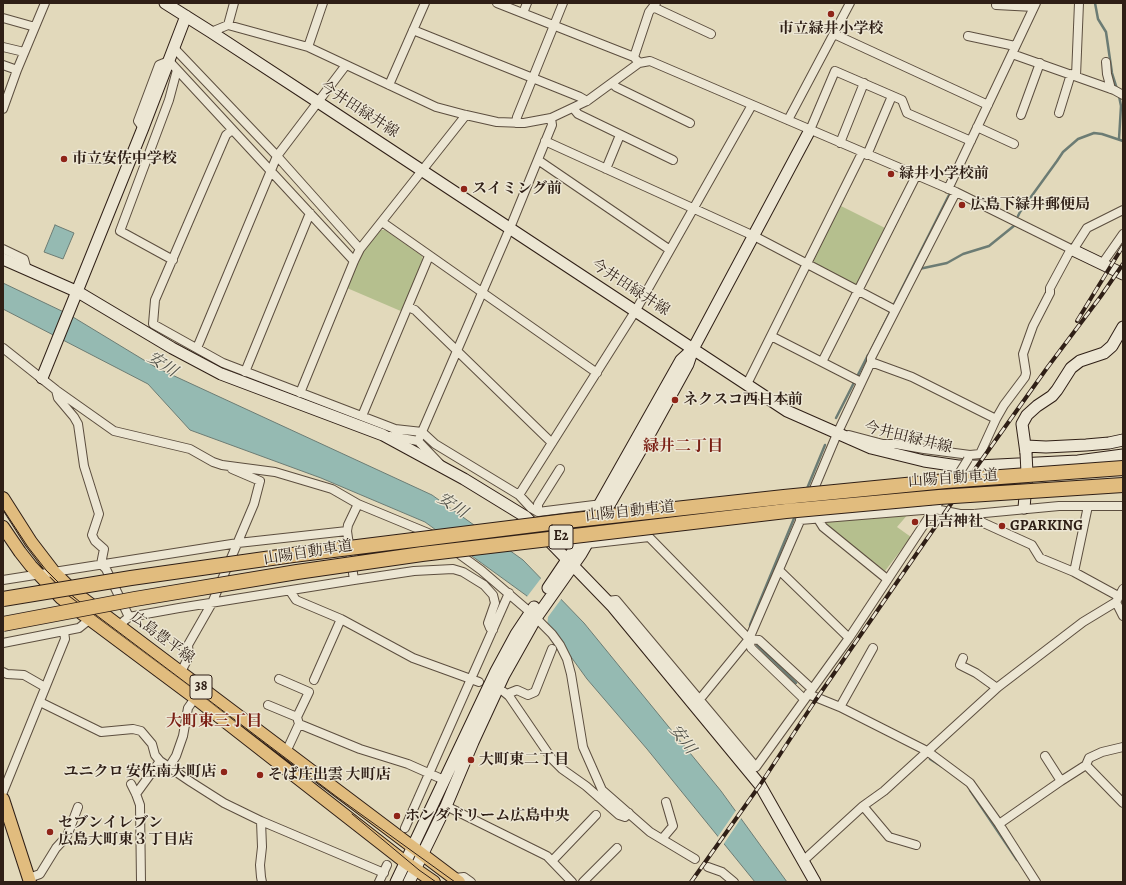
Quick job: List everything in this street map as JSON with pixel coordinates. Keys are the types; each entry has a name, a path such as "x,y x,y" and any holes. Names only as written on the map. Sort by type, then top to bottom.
{"highway":[{"name":"山陽自動車道","path":"3,599 131,578 293,555 566,521 938,482 1123,468"},
{"name":"山陽自動車道","path":"3,624 134,598 422,554 786,511 939,497 1123,485"}],"main road":[{"name":"広島豊平線","path":"3,498 31,542 54,572 73,591 418,851 462,880"},
{"name":"広島豊平線","path":"3,527 38,575 61,598 195,698 434,882"},
{"path":"3,799 30,880"}],"street":[{"path":"3,109 24,52 45,3"},
{"name":"今井田緑井線","path":"165,3 636,310 787,411 871,448 924,461 958,466 1078,461 1123,455"},
{"path":"228,25 234,3"},
{"path":"308,48 323,3"},
{"path":"389,85 425,3"},
{"path":"497,3 637,60 650,61 916,176 952,190 1123,274"},
{"path":"523,13 527,3"},
{"path":"516,123 532,78 563,3"},
{"path":"788,120 850,3"},
{"path":"1059,113 1073,75 1079,3"},
{"path":"211,32 228,25 308,48 436,107 496,122 516,123 551,118 587,101 612,83 637,60 649,12 654,5 711,34"},
{"path":"700,699 749,639 837,434 871,362 871,358 952,190 977,127 1035,5 996,5"},
{"path":"42,378 77,294 186,16"},
{"path":"3,18 35,27"},
{"path":"413,30 587,101"},
{"path":"834,34 988,104"},
{"path":"968,36 1013,50 1040,63 1111,89 1123,95"},
{"path":"3,47 24,52"},
{"path":"174,48 277,156 360,249"},
{"path":"169,61 270,172 354,261"},
{"path":"1106,62 1107,74 1111,89"},
{"path":"1021,115 1040,63"},
{"path":"3,65 17,70"},
{"path":"197,348 277,156 346,65"},
{"path":"173,260 120,231 169,100 177,70"},
{"path":"569,565 688,364 693,348 810,130 835,71 902,100 907,113 971,141"},
{"path":"612,83 616,87 690,123"},
{"path":"840,143 864,83"},
{"path":"747,384 806,265 865,154 892,96"},
{"path":"519,495 636,310 752,105"},
{"path":"573,108 578,114 673,160"},
{"path":"300,393 360,249 466,115"},
{"path":"418,441 538,160 552,125 551,118"},
{"path":"977,127 1014,144"},
{"path":"232,130 226,135 156,300 153,324 223,363 245,372 396,429 422,432 435,444 519,495 531,508 538,512 604,505"},
{"path":"606,169 620,135"},
{"path":"545,141 754,236 806,265 895,310"},
{"path":"538,160 670,250"},
{"path":"822,362 916,176"},
{"path":"837,434 853,435 883,444 895,444 969,457 980,454 1004,405 1025,376 1026,373 1022,354 1033,326 1050,293 1050,288 1072,250 1087,228 1123,210"},
{"path":"245,372 310,213"},
{"path":"382,222 597,373"},
{"path":"1102,264 1123,234"},
{"path":"3,249 24,259 27,270"},
{"path":"362,416 429,256"},
{"path":"3,259 77,294 221,374 383,435 464,479 526,517 569,565 607,601 760,785 815,882"},
{"path":"408,307 415,310 552,443"},
{"path":"1024,508 1027,473 1026,449 1022,432 1022,424 1027,415 1052,396 1071,368 1080,361 1104,353 1112,346 1123,327"},
{"path":"771,336 861,382"},
{"path":"3,348 56,390 114,431 190,449 213,462 260,481 254,504 212,603 188,645 189,656 181,672"},
{"path":"871,362 912,377 996,419"},
{"path":"56,390 58,398 78,424 84,466 99,514 92,535 104,549 100,564"},
{"path":"383,435 418,441 433,455 441,466"},
{"path":"1026,449 1109,443 1123,440"},
{"path":"607,601 616,600 756,768 849,638 969,457"},
{"path":"222,465 275,472 332,489 358,504 433,535 481,570 509,593 534,614 560,645 567,660 571,674 583,747 602,790 649,831 695,859"},
{"path":"538,512 538,504 560,469"},
{"path":"354,580 347,531 348,525 358,504"},
{"path":"418,851 444,780 496,671 516,634 534,614 569,565 587,544 604,505"},
{"path":"1074,572 1088,506"},
{"path":"800,520 935,509 960,514 974,514 1024,508 1123,506"},
{"path":"974,514 977,520 1032,546 1040,558 1074,572 1119,595"},
{"path":"818,519 823,527 887,579"},
{"path":"3,580 238,543 347,531"},
{"path":"587,544 649,537 749,639 751,648 808,694 840,707 927,751 970,782 1036,882"},
{"path":"100,564 106,569 129,617"},
{"path":"119,625 129,617 212,603 414,571 453,569 463,572 484,585 493,595 495,604 488,623 490,628 493,630"},
{"path":"779,570 849,638"},
{"path":"290,591 296,600 342,619 413,658 475,681"},
{"path":"406,828 430,774 475,681 493,630 509,593"},
{"path":"1119,595 1123,616"},
{"path":"803,861 997,688 1119,595"},
{"path":"396,882 410,865 446,806 473,742 534,614"},
{"path":"314,680 342,619"},
{"path":"3,643 80,628 89,620"},
{"path":"3,792 65,639 64,631"},
{"path":"749,639 759,640 808,694"},
{"path":"840,707 873,648"},
{"path":"552,649 535,692 528,695 517,690 506,693 552,759 562,769 586,786 619,815 625,817 629,813"},
{"path":"963,658 960,665 976,673 997,688"},
{"path":"3,672 7,674 24,676 45,687"},
{"path":"279,679 309,692 286,752"},
{"path":"169,767 176,756 183,736 188,708 195,698"},
{"path":"40,702 102,732 134,729 140,732 152,744 160,761 224,803 261,821 384,873"},
{"path":"268,705 298,721 360,749 408,764 444,780"},
{"path":"999,824 1086,765 1088,758 1123,746"},
{"path":"1046,756 1061,781"},
{"path":"136,794 160,761"},
{"path":"1086,765 1123,803"},
{"path":"131,784 140,805 141,882"},
{"path":"662,839 673,826 666,802"},
{"path":"446,806 547,856 572,882"},
{"path":"863,806 889,837 916,845"},
{"path":"30,880 40,874 56,848 67,836 78,807"},
{"path":"552,861 596,815"},
{"path":"261,821 262,848 260,865 262,882"},
{"path":"583,882 617,848"},
{"path":"379,882 387,865"},
{"path":"409,882 410,865"},
{"path":"708,867 722,872 734,882"}],"green space":[{"path":"841,206 885,228 857,284 854,285 813,264 812,261"},
{"path":"381,230 385,230 422,256 423,262 403,312 347,288 363,252"},
{"path":"909,513 897,527 911,537 885,571 828,526 825,520"}],"water":[{"path":"55,225 74,233 63,259 44,252"},
{"path":"3,283 68,314 157,368 432,495 523,560 584,623 721,791 787,882 755,882 647,749 587,679 527,596 425,522 321,478 190,430 148,384 3,309"}],"pier":[{"path":"542,577 562,598 548,617 547,627 526,598"},
{"path":"737,809 742,817 723,845 717,838"}],"waterway":[{"path":"1095,3 1098,19 1106,32 1112,73 1117,89"},
{"path":"1119,96 1121,106 1119,139"},
{"path":"1018,216 1063,152 1078,139 1094,133 1123,141"},
{"path":"871,350 949,195"},
{"path":"919,269 947,263 963,254 989,246 1015,225"},
{"path":"836,418 868,355"},
{"path":"806,491 825,445"},
{"path":"750,625 795,516"},
{"path":"757,645 796,683"},
{"path":"930,759 941,766"},
{"path":"970,790 1017,860"}],"tram line":[{"path":"3,509 28,547 46,570 69,593 337,797 455,882"},
{"path":"352,814 419,870 436,882"}],"railway":[{"path":"1077,321 1123,246"},
{"path":"691,882 760,785 815,701 973,472 1123,264"}],"place":[{"name":"市立緑井小学校","path":"831,14"},
{"name":"市立安佐中学校","path":"64,159"},
{"name":"緑井小学校前","path":"891,174"},
{"name":"スイミング前","path":"464,189"},
{"name":"広島下緑井郵便局","path":"962,205"},
{"name":"ネクスコ西日本前","path":"675,400"},
{"name":"日吉神社","path":"915,522"},
{"name":"GPARKING","path":"1002,526"},
{"name":"大町東二丁目","path":"471,760"},
{"name":"ユニクロ 安佐南大町店","path":"224,772"},
{"name":"そば庄出雲 大町店","path":"260,775"},
{"name":"ホンダドリーム広島中央","path":"397,816"},
{"name":"セブンイレブン 広島大町東３丁目店","path":"50,832"}],"district":[{"name":"緑井二丁目","path":"683,447"},
{"name":"大町東三丁目","path":"214,722"}],"water label":[{"name":"安川","path":"162,365"},
{"name":"安川","path":"452,506"},
{"name":"安川","path":"682,740"}]}
